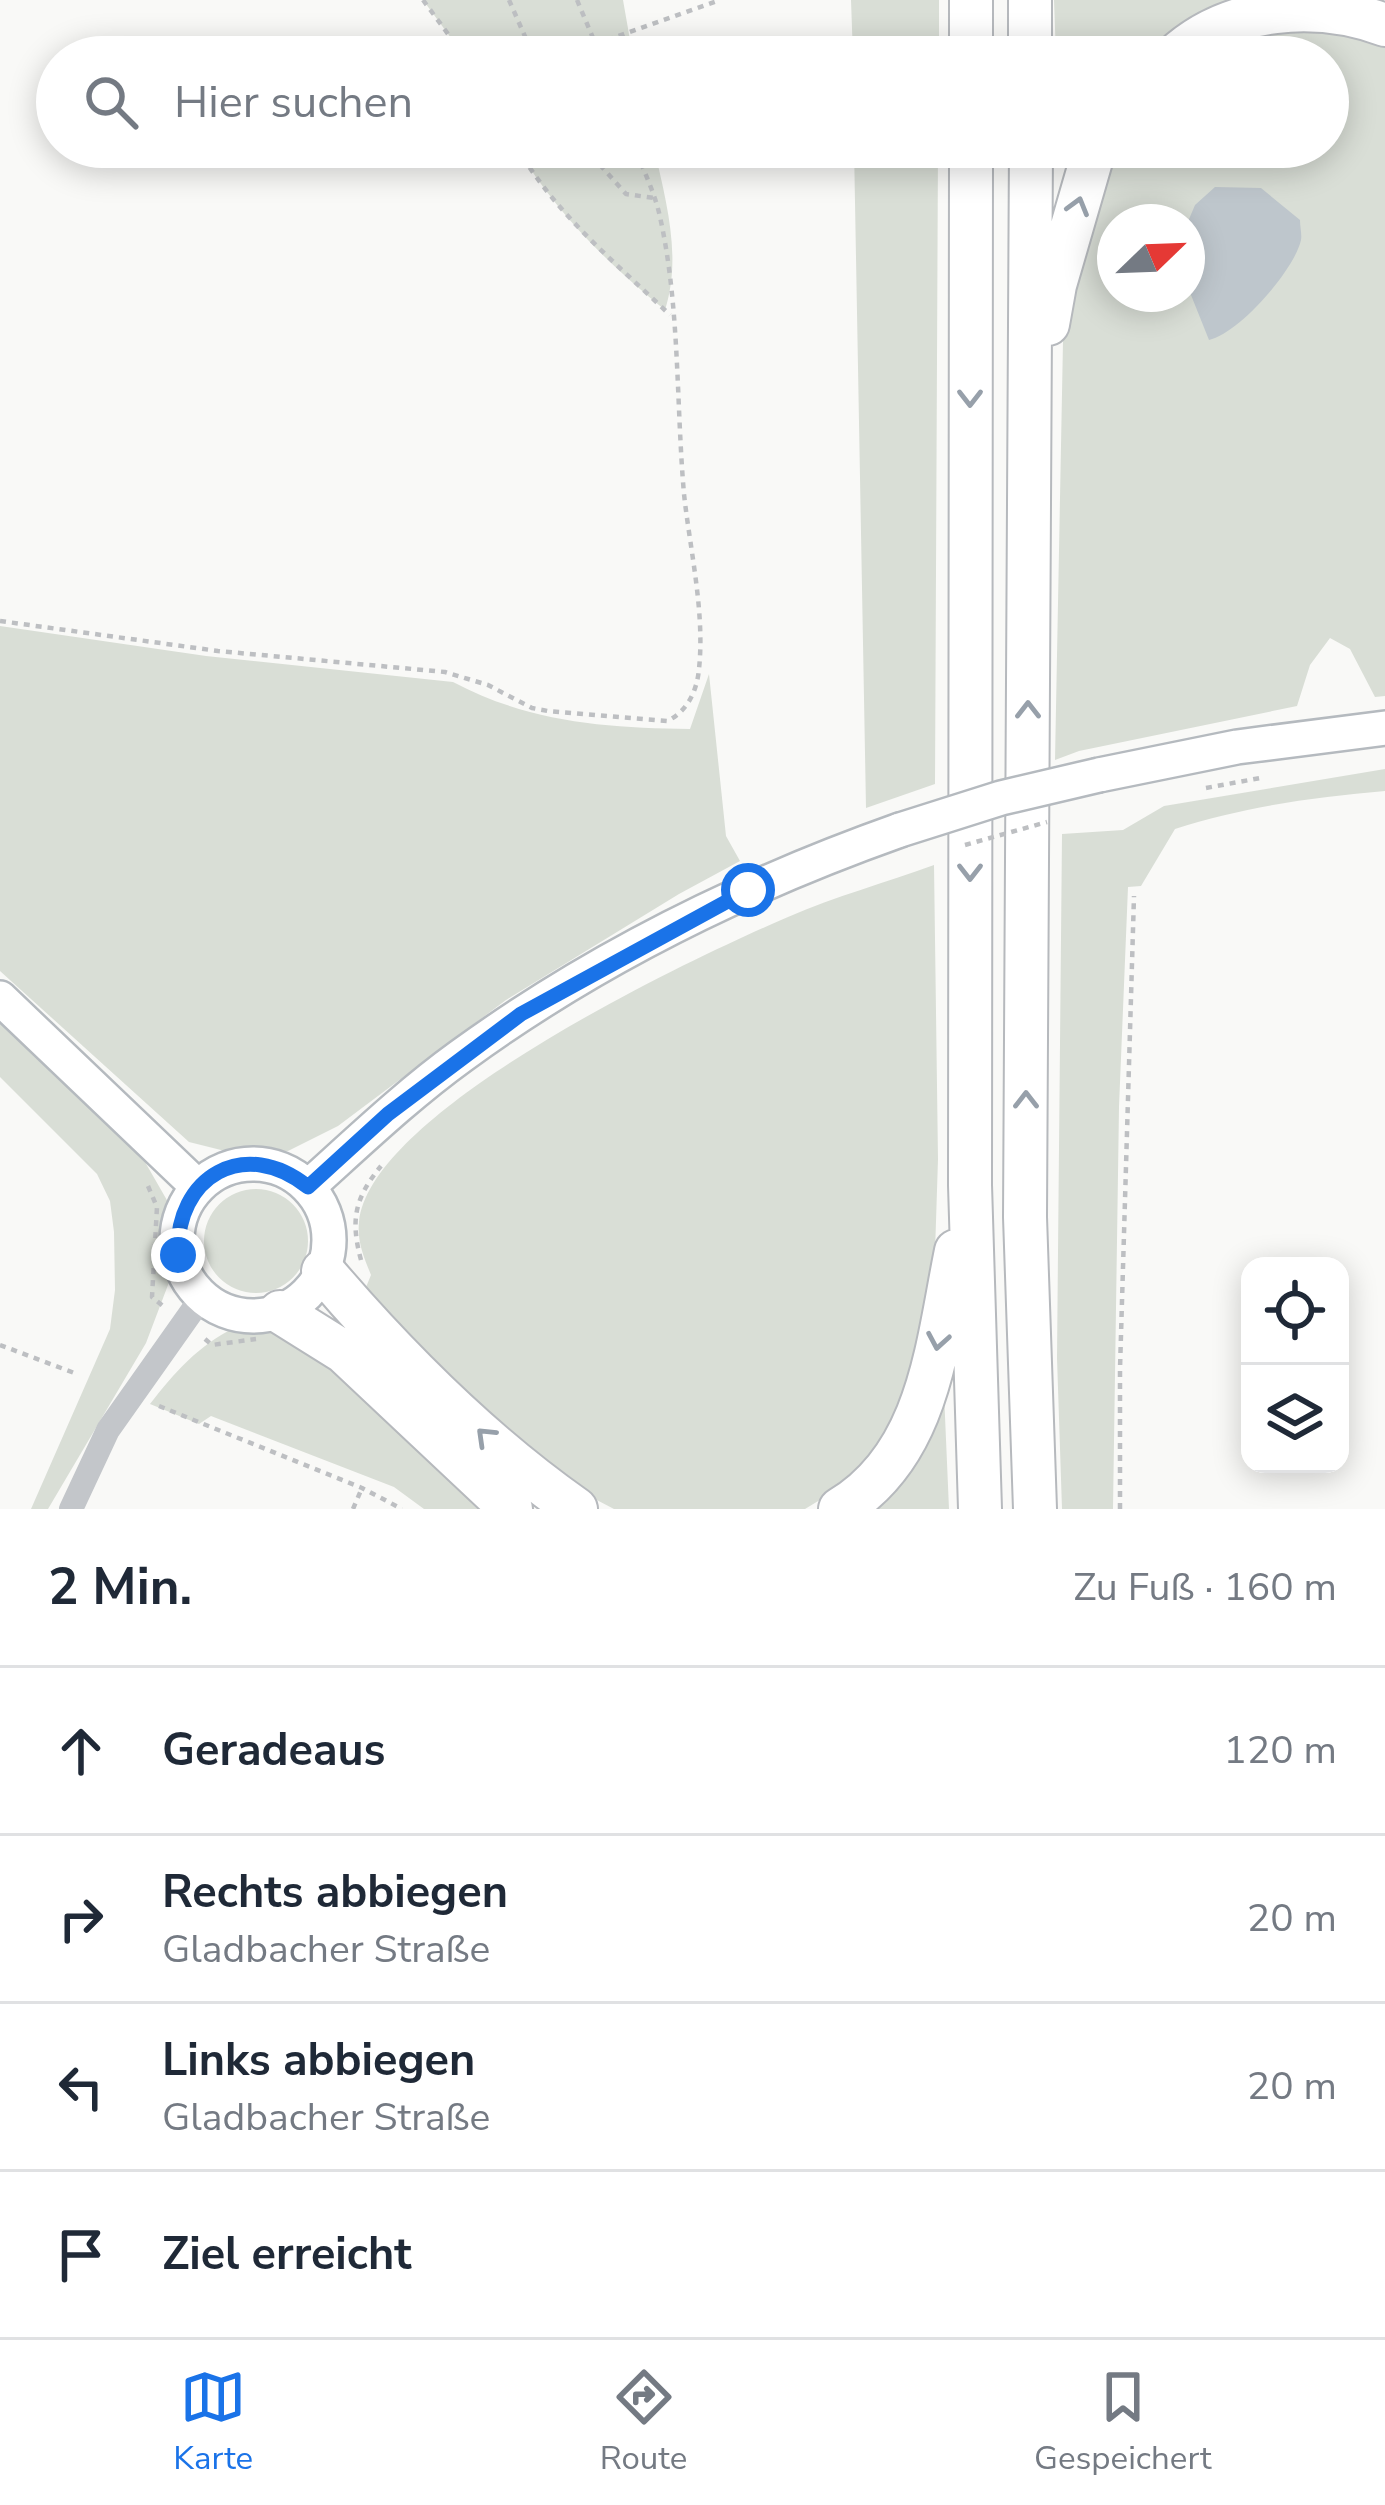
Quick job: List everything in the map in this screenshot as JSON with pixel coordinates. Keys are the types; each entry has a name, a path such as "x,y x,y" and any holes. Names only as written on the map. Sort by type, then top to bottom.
{"highway":[{"path":"971,0 971,36"},
{"path":"1030,0 1030,36"},
{"path":"1202,36 1234,19 1328,7 1385,25"},
{"path":"971,168 970,1185 980,1509"},
{"path":"1031,168 1025,1217 1035,1509"},
{"path":"1029,443 1055,285 1089,168"},
{"path":"840,1509 898,1452 921,1412 970,1185"},
{"path":"335,1285 401,1357 519,1468 576,1509"},
{"path":"274,1326 344,1352 511,1509"}],"main road":[{"path":"308,1187 388,1114 521,1014 748,890 900,830 1001,798 1237,747 1385,728"},
{"path":"0,998 198,1187"},
{"path":"253,1163 292,1174 308,1187 328,1227 335,1285 313,1288 274,1326 239,1315 193,1310 178,1255 177,1231 184,1207 198,1187 214,1174 253,1163"}],"street":[{"path":"71,1509 108,1430 193,1310"}],"path":[{"path":"423,0 450,36"},
{"path":"509,0 525,36"},
{"path":"577,0 593,36"},
{"path":"619,36 720,0"},
{"path":"529,168 593,244 673,318"},
{"path":"603,168 626,194 654,197"},
{"path":"0,621 218,651 445,672 532,708 674,718 689,702 699,673 700,632 684,490 673,318 660,216 643,168"},
{"path":"1198,789 1276,774"},
{"path":"957,847 1059,818"},
{"path":"1120,1509 1134,896"},
{"path":"335,1285 363,1282 354,1233 362,1189 388,1158"},
{"path":"141,1176 157,1208 152,1297 193,1310 212,1345 251,1339 274,1326"},
{"path":"0,1345 77,1374"},
{"path":"133,1395 402,1509"},
{"path":"353,1509 362,1489"}],"shaded area":[{"path":"423,0 623,0 629,36 450,36"},
{"path":"851,0 939,0 939,36 852,36"},
{"path":"1054,0 1265,0 1189,25 1172,36 1055,36"},
{"path":"1282,29 1322,29 1385,44 1385,696 1375,697 1350,649 1330,638 1310,665 1297,706 1055,760 1064,289 1107,168 1349,168 1349,36 1252,36"},
{"path":"531,168 658,168 672,249 665,310 583,235"},
{"path":"854,168 938,168 935,784 866,808"},
{"path":"1215,187 1261,188 1300,220 1301,238 1288,268 1235,326 1209,340 1198,312 1205,312 1205,204 1196,204"},
{"path":"0,626 206,656 453,682 539,714 628,727 690,729 709,674 726,836 740,861 506,1000 338,1126 288,1151 233,1153 189,1142 0,971"},
{"path":"1385,769 1385,791 1279,804 1175,829 1141,886 1128,887 1119,1107 1113,1509 1062,1509 1057,1358 1062,834 1123,830 1164,806"},
{"path":"934,865 938,1159 934,1284 913,1388 868,1461 838,1489 805,1509 614,1509 578,1489 512,1439 364,1292 371,1275 360,1243 359,1222 377,1178 417,1133 474,1087 613,1002 788,917"},
{"path":"0,1016 141,1155 168,1202 172,1267 146,1343 48,1509 31,1509 110,1329 114,1232 110,1201 97,1174 0,1077"},
{"path":"256,1189 276,1193 293,1204 304,1221 308,1241 304,1261 293,1278 276,1289 256,1293 236,1289 219,1278 208,1261 204,1241 208,1221 219,1204 236,1193"},
{"path":"234,1328 278,1330 310,1349 481,1509 424,1509 394,1487 211,1416 199,1424 150,1404 188,1361"},
{"path":"944,1393 949,1509 852,1509"}],"route":[{"path":"178,1255 177,1231 184,1207 214,1174 253,1163 292,1174 308,1187 388,1114 521,1014 748,890"}]}
